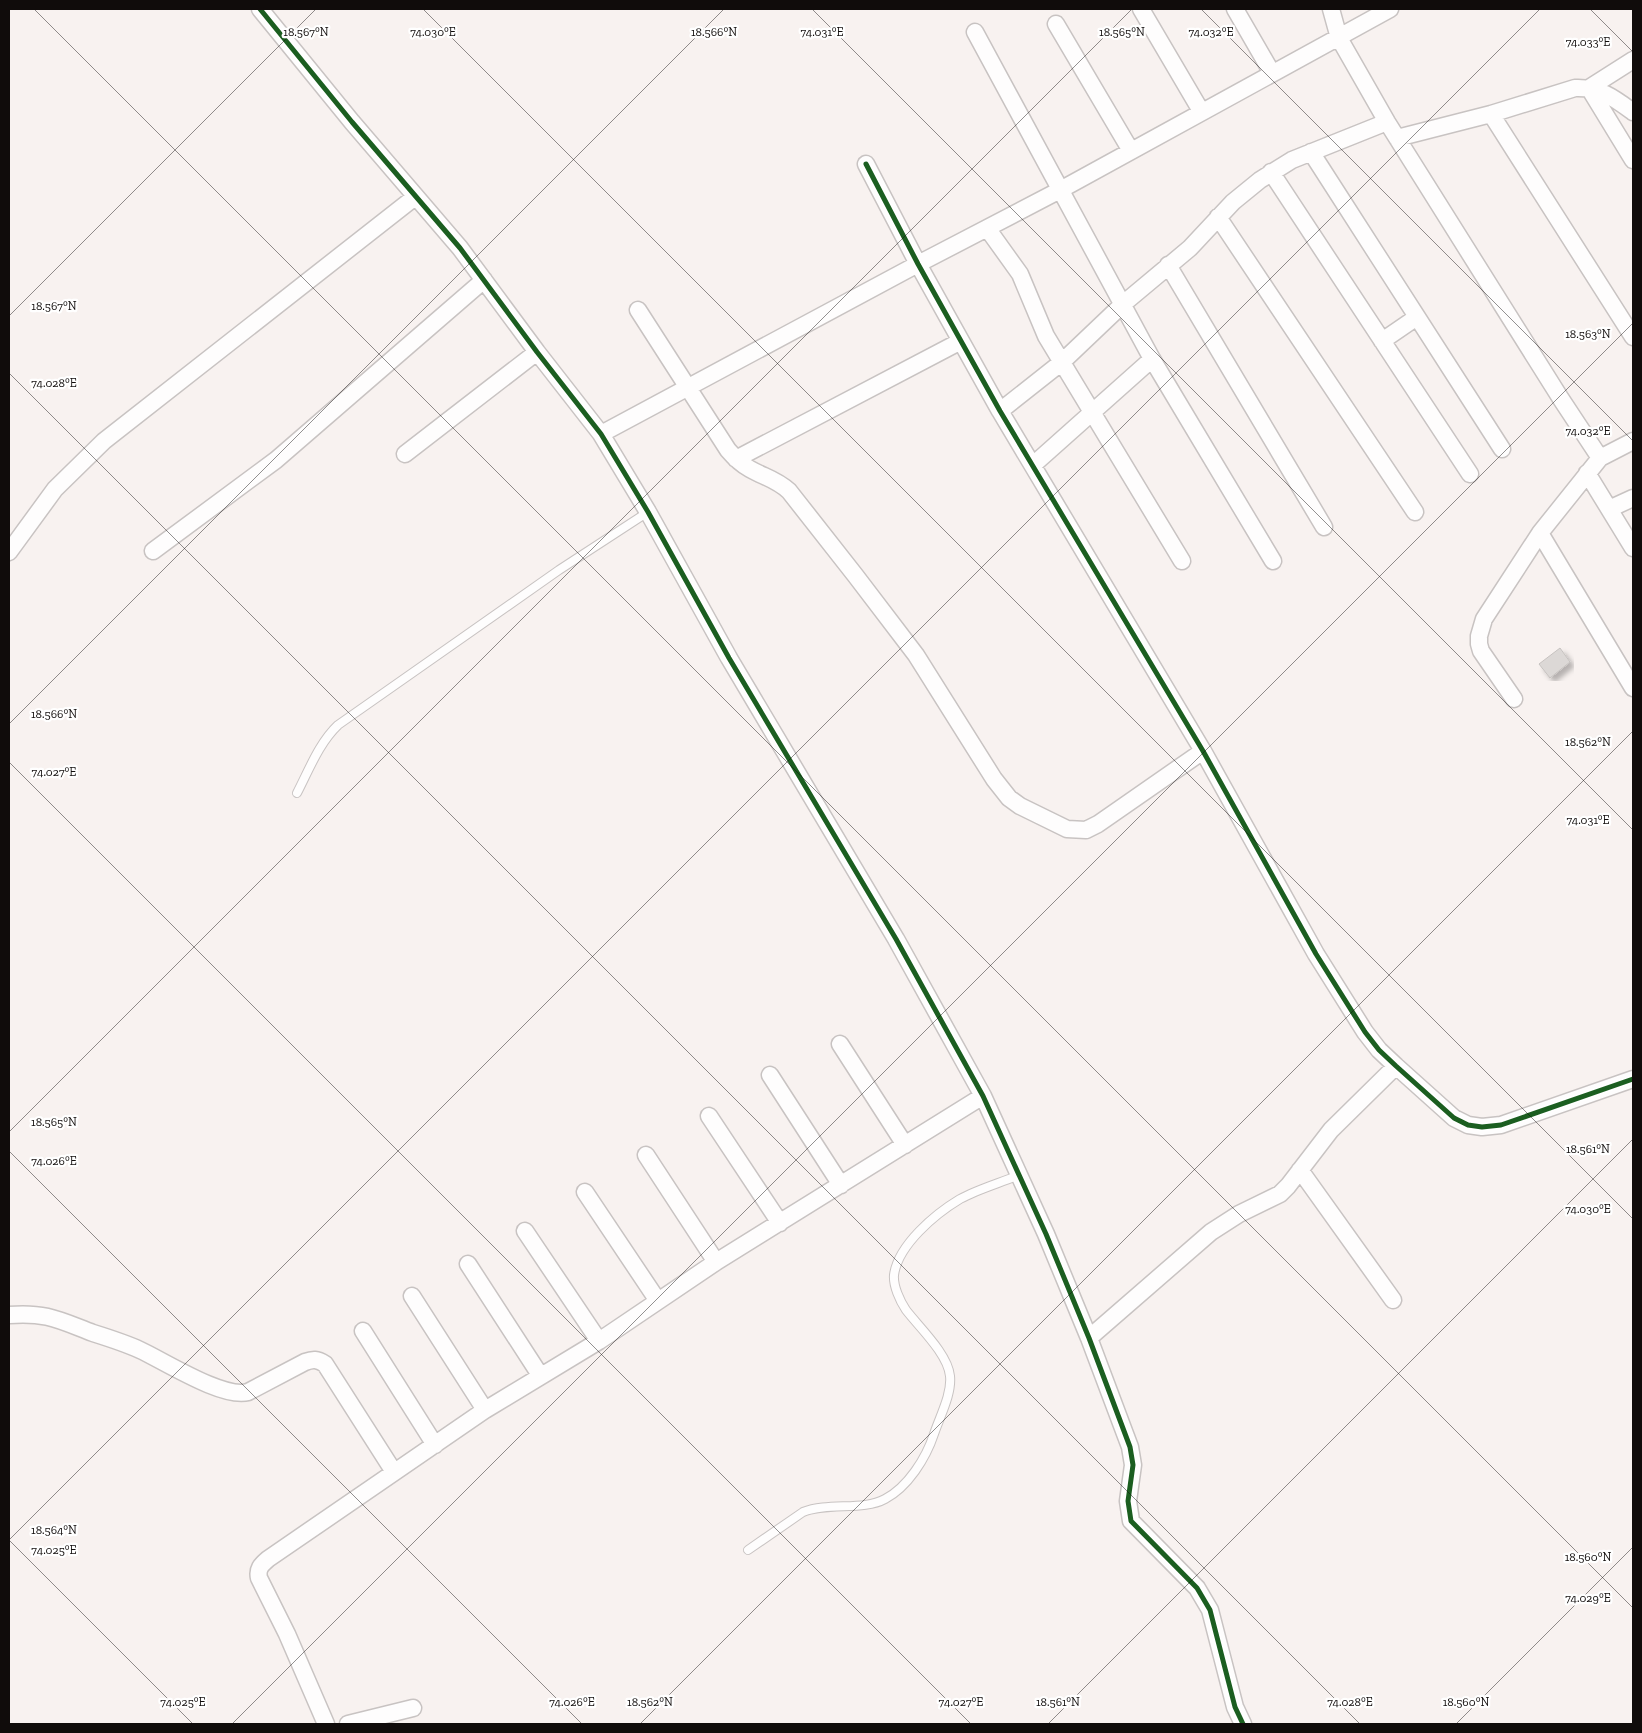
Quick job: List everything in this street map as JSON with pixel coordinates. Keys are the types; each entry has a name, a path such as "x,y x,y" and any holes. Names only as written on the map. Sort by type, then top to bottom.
{"street":[{"path":"260,9 415,197 460,248 601,434 648,512 729,658 896,939 983,1096 1046,1234 1089,1338 1130,1447 1133,1465 1128,1501 1131,1520 1197,1588 1210,1610 1235,1707 1244,1724"},
{"path":"1141,9 1201,111"},
{"path":"1235,9 1272,73"},
{"path":"1331,9 1338,38 1387,122 1600,458"},
{"path":"601,434 1131,152 1201,111 1390,9"},
{"path":"1056,24 1131,152"},
{"path":"975,32 1062,189 1152,358 1274,560"},
{"path":"1589,88 1633,60"},
{"path":"1397,138 1491,114 1575,88 1589,88 1607,95 1633,112"},
{"path":"1589,88 1633,160"},
{"path":"1491,114 1633,337"},
{"path":"1000,411 1062,362 1123,304 1190,248 1240,196 1271,172 1292,160 1387,122"},
{"path":"1311,152 1502,449"},
{"path":"866,164 918,264 1000,411 1203,751 1316,954 1368,1036 1396,1066 1454,1118 1468,1125 1482,1127 1501,1125 1633,1079"},
{"path":"1271,172 1470,474"},
{"path":"9,552 55,489 104,441 415,197"},
{"path":"1218,217 1415,512"},
{"path":"987,228 1020,274 1040,324 1182,561"},
{"path":"1168,265 1324,527"},
{"path":"153,552 276,460 484,280"},
{"path":"638,310 728,450 736,459 749,468 778,481 789,491 856,575 916,655 994,779 1010,798 1020,806 1067,829 1086,830 1098,824 1203,751"},
{"path":"1382,341 1417,317"},
{"path":"736,459 961,341"},
{"path":"405,454 537,352"},
{"path":"1033,465 1152,358"},
{"path":"1514,699 1481,651 1479,636 1484,619 1540,533 1587,473 1600,458 1633,441"},
{"path":"1587,473 1633,548"},
{"path":"1609,509 1633,498"},
{"path":"1540,533 1633,688"},
{"path":"840,1044 905,1145"},
{"path":"1089,1338 1211,1232 1239,1214 1280,1194 1331,1130 1396,1066"},
{"path":"770,1075 841,1186"},
{"path":"326,1724 287,1634 259,1578 259,1569 268,1559 485,1410 599,1341 716,1262 983,1096"},
{"path":"709,1116 780,1223"},
{"path":"646,1155 716,1262"},
{"path":"1300,1170 1393,1300"},
{"path":"585,1192 658,1301"},
{"path":"525,1231 599,1341"},
{"path":"468,1264 540,1375"},
{"path":"412,1296 485,1410"},
{"path":"9,1315 28,1314 58,1319 139,1349 206,1383 241,1394 305,1362 313,1359 319,1360 324,1364 394,1472"},
{"path":"363,1331 435,1445"},
{"path":"348,1724 380,1720 413,1708"}],"lane":[{"path":"297,793 324,742 338,724 559,570 648,512"},
{"path":"748,1550 803,1512 824,1507 870,1504 882,1501 892,1496 912,1476 929,1448 950,1389 950,1376 947,1364 904,1308 898,1294 894,1276 898,1261 911,1239 931,1220 960,1199 1019,1175"}],"building":[{"path":"1560,648 1570,662 1550,678 1539,664"}],"cycle path":[{"path":"260,9 352,122 460,248 601,434 648,512 729,658 896,939 983,1096 1046,1234 1089,1338 1130,1447 1133,1465 1128,1501 1131,1521 1197,1588 1210,1610 1235,1707 1243,1724"},
{"path":"866,164 918,264 1000,411 1203,751 1316,954 1365,1032 1379,1050 1454,1118 1468,1125 1482,1127 1501,1125 1633,1079"}]}
